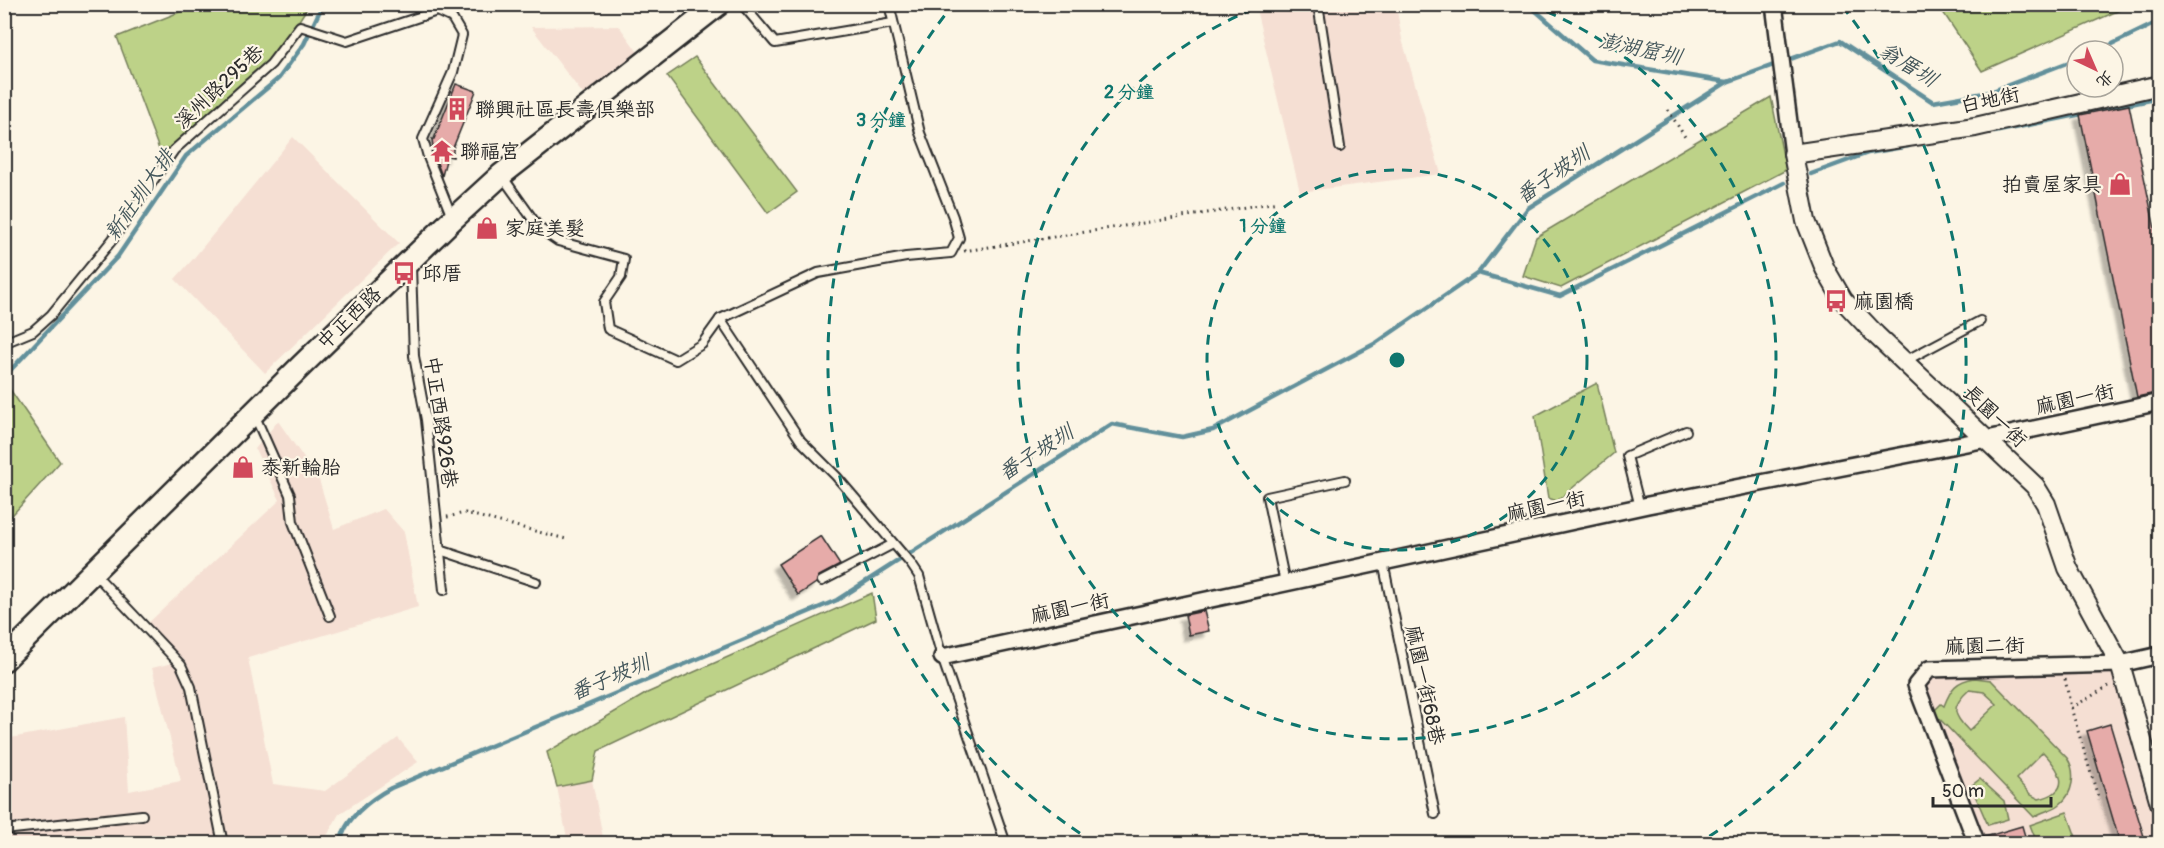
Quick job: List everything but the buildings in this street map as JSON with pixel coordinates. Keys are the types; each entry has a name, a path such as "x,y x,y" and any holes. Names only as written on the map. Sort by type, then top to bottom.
{"main road":[{"name":"中正西路","path":"4,660 410,258 501,175 719,4"}],"street":[{"name":"長園一街","path":"1774,4 1793,153 1806,221 1825,269 1843,300 1876,335 2035,486 2046,504 2068,568 2122,671 2160,803"},
{"name":"白地街","path":"1793,153 1975,127 2160,86"},
{"name":"麻園一街","path":"942,657 1640,507 1987,439 2160,402"},
{"name":"麻園二街","path":"1977,843 1916,685 1929,669 2062,666 2122,671 2160,655"}],"lane":[{"path":"742,4 775,43 893,23"},
{"path":"501,175 539,228 558,242 624,259 621,277 604,302 608,329 676,360 702,344 720,320 819,273 906,257 951,253 959,238 920,133 889,4"},
{"path":"1318,4 1340,147"},
{"name":"溪州路295巷","path":"4,343 33,331 51,315 113,239 174,150 271,64 300,26 347,41 437,11 452,18 462,35 453,72 423,139 453,219"},
{"name":"中正西路926巷","path":"410,258 414,356 426,420 444,590"},
{"path":"720,320 801,441 836,476 919,576 942,657 1006,843"},
{"path":"1905,361 1980,321"},
{"path":"254,412 290,495 293,522 330,616"},
{"path":"1640,507 1627,456 1686,431"},
{"path":"1285,583 1267,497 1345,480"},
{"path":"822,582 893,544"},
{"path":"440,550 536,582"},
{"name":"麻園一街68巷","path":"1383,562 1435,814"},
{"path":"94,573 181,665 191,687 223,843"},
{"path":"4,830 141,814"}],"path":[{"path":"1668,110 1685,137"},
{"path":"951,253 1278,202"},
{"path":"437,519 465,513 566,539"},
{"path":"2062,666 2071,708 2099,800"},
{"path":"2071,708 2122,671"}],"shaded area":[{"path":"1255,5 1396,5 1402,39 1441,174 1300,192"},
{"path":"619,26 640,55 586,98 531,27"},
{"path":"293,137 399,243 265,373 175,279"},
{"path":"278,421 319,480 334,529 384,509 404,532 418,607 248,658 273,784 325,791 398,738 418,762 339,814 323,843 5,844 5,739 124,717 129,791 181,781 152,668 185,660 145,626 280,500 255,449"},
{"path":"2112,670 2129,718 2159,827 2159,843 1982,843 1921,688 1933,675"},
{"path":"592,780 604,843 568,843 557,787"}],"green space":[{"path":"197,5 309,5 272,63 163,160 117,37"},
{"path":"1921,5 2131,5 1982,71 1943,12 1926,12"},
{"path":"695,57 797,192 768,213 667,76"},
{"path":"1771,97 1786,170 1561,288 1523,276 1536,237"},
{"path":"1597,383 1614,453 1557,501 1548,498 1535,416"},
{"path":"9,388 60,462 5,523 4,393"},
{"path":"872,593 876,619 598,751 592,780 557,787 547,752 647,693"},
{"path":"1975,678 1991,680 2067,758 2072,770 2072,783 2064,801 2053,809 2034,817 1933,712 1941,704 1944,706 1955,686","holes":["1969,690 1984,692 1997,704 1969,731 1956,711 1959,701","2043,752 2058,773 2060,785 2057,791 2039,799 2031,795 2016,779"]},
{"path":"1980,779 2004,801 2008,819 1988,825 1971,786"},
{"path":"2067,812 2078,843 2037,843 2030,825"}],"waterway":[{"name":"新社圳大排","path":"4,377 118,256 186,156 279,78 304,44 323,4"},
{"name":"澎湖窟圳","path":"1528,4 1592,60 1727,82"},
{"name":"翁厝圳","path":"2123,39 2160,21"},
{"name":"番子坡圳","path":"342,844 346,827 352,819 367,804 391,788 837,600 1112,424 1182,437 1213,430 1376,343 1478,273 1528,208 1727,82 1840,41 1933,102 1990,92 2065,64"},
{"path":"1994,132 2160,98"},
{"path":"1811,174 1868,153 1909,146"},
{"path":"1478,273 1560,296 1784,183"}],"place":[{"name":"聯興社區長壽俱樂部","path":"457,109"},
{"name":"聯福宮","path":"442,151"},
{"name":"拍賣屋家具","path":"2120,184"},
{"name":"家庭美髮","path":"487,228"},
{"name":"邱厝","path":"404,273"},
{"name":"麻園橋","path":"1836,301"},
{"name":"泰新輪胎","path":"243,467"}]}
